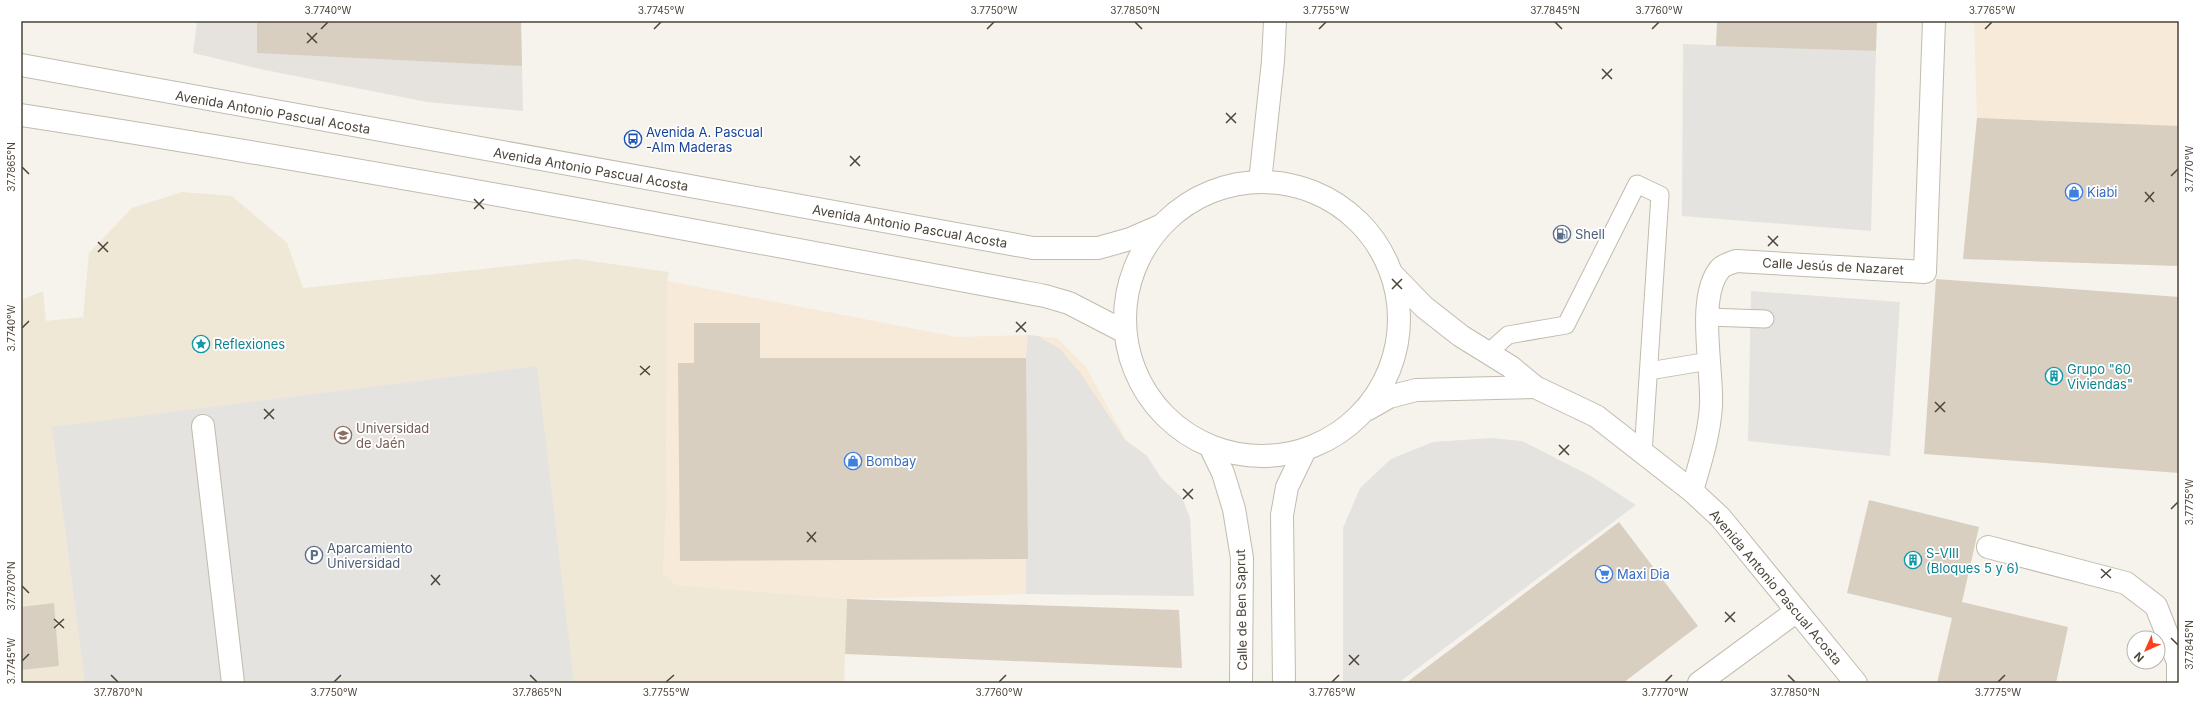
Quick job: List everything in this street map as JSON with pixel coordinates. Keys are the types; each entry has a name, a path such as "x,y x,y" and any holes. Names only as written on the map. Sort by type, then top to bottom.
{"street":[{"path":"1260,182 1273,61 1275,21"},
{"name":"Calle Jesús de Nazaret","path":"1692,491 1708,437 1711,404 1707,317 1713,280 1721,267 1736,261 1925,272 1934,21"},
{"name":"Avenida Antonio Pascual Acosta","path":"21,65 1033,248 1098,248 1130,239 1160,226"},
{"path":"21,115 218,146 506,195 1037,294 1069,303 1125,332"},
{"path":"1260,182 1284,183 1308,190 1330,200 1350,214 1367,231 1381,251 1391,274 1397,297 1399,321 1397,346 1390,369 1379,391 1365,410 1347,427 1327,440 1305,450 1266,457 1228,452 1210,446 1178,427 1150,399 1133,368 1125,332 1126,293 1131,274 1139,257 1160,226 1177,210 1196,198 1216,189 1237,184 1260,182"},
{"path":"1391,274 1424,307 1461,336 1511,367 1535,387"},
{"path":"1365,410 1389,397 1416,390 1535,387"},
{"name":"Avenida Antonio Pascual Acosta","path":"1535,387 1596,416 1692,491 1720,517 1856,683"},
{"path":"203,426 233,683"},
{"name":"Calle de Ben Saprut","path":"1210,446 1223,473 1234,509 1242,558 1242,683"},
{"path":"1284,683 1282,515 1287,487 1305,450"},
{"path":"1988,547 2126,583 2156,606 2178,662 2178,683"},
{"path":"1699,683 1797,611"}],"lane":[{"path":"1488,353 1508,335 1566,325 1637,184 1660,195 1644,454"},
{"path":"1707,317 1765,318"},
{"path":"1649,371 1709,361"}],"shaded area":[{"path":"197,21 521,21 523,111 427,102 265,70 193,53"},
{"path":"1974,21 2179,21 2179,266 1963,259 1977,118"},
{"path":"1683,44 1876,51 1871,231 1682,216"},
{"name":"Universidad de Jaén","path":"182,192 232,196 287,243 303,288 576,259 669,272 667,281 666,510 663,574 676,585 847,599 844,683 21,683 21,300 43,291 46,321 83,317 89,253 132,208"},
{"path":"667,281 957,337 1028,335 1057,338 1086,367 1126,440 1147,456 1161,478 1182,498 1190,518 1194,596 1026,594 847,599 675,585 663,574 666,510"},
{"path":"1751,291 1900,302 1890,456 1748,441"},
{"path":"1028,335 1038,336 1060,349 1081,374 1125,440 1147,456 1161,478 1182,498 1190,518 1194,596 1026,594 1026,358"},
{"name":"Aparcamiento Universidad","path":"537,366 574,683 85,683 52,427"},
{"path":"1491,438 1522,441 1591,476 1636,505 1398,683 1343,683 1343,528 1360,488 1391,459 1433,442"}],"building":[{"path":"257,21 521,21 522,66 257,53"},
{"path":"1717,21 1877,21 1876,51 1716,46"},
{"name":"Kiabi","path":"1977,118 2179,126 2179,266 1963,259"},
{"name":"Grupo \"60 Viviendas\"","path":"1936,279 2179,297 2179,473 1924,454"},
{"name":"Bombay","path":"694,323 760,323 760,358 1026,358 1028,559 680,561 678,363 694,363"},
{"name":"S-VIII (Bloques 5 y 6)","path":"1869,500 1979,527 1962,602 2068,627 2056,683 1937,683 1952,618 1847,593"},
{"name":"Maxi Dia","path":"1619,522 1698,626 1623,683 1406,683"},
{"path":"847,599 1179,610 1182,668 845,654"},
{"path":"54,603 59,666 21,670 21,607"}],"place":[{"name":"Avenida A. Pascual -Alm Maderas","path":"633,139"},
{"name":"Kiabi","path":"2074,192"},
{"name":"Shell","path":"1562,234"},
{"name":"Reflexiones","path":"201,344"},
{"name":"Grupo \"60 Viviendas\"","path":"2054,376"},
{"name":"Universidad de Jaén","path":"343,435"},
{"name":"Bombay","path":"853,461"},
{"name":"Aparcamiento Universidad","path":"314,555"},
{"name":"S-VIII (Bloques 5 y 6)","path":"1913,560"},
{"name":"Maxi Dia","path":"1604,574"}]}
